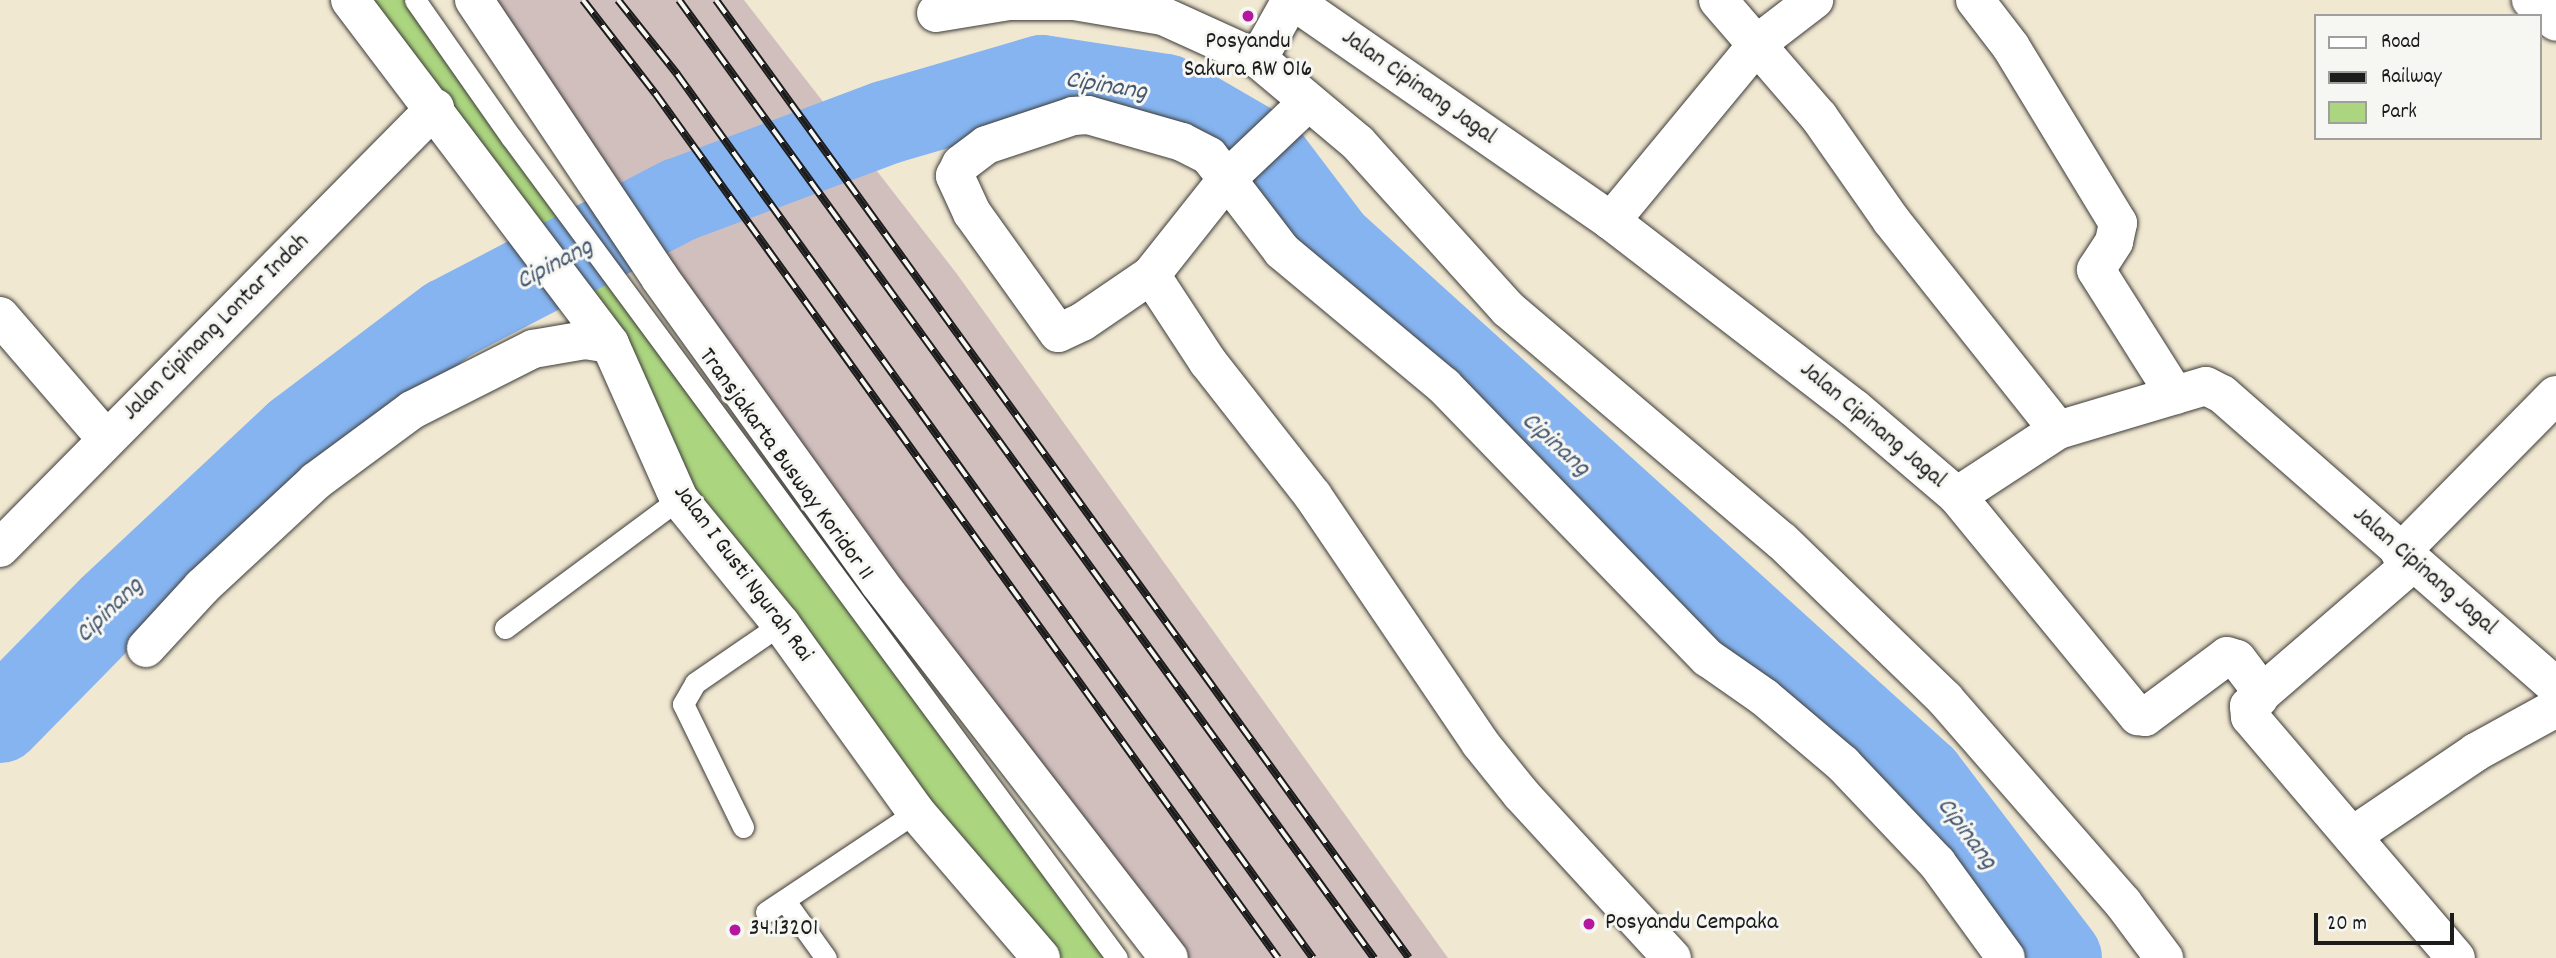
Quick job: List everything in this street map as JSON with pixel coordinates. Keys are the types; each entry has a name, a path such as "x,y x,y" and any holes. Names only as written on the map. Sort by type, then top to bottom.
{"street":[{"name":"Jalan I Gusti Ngurah Rai","path":"350,0 479,166 610,344 679,499 781,624 916,812 1041,958"},
{"path":"474,0 551,111 660,278 879,583 1168,958"},
{"path":"1258,58 1292,0"},
{"name":"Jalan Cipinang Jagal","path":"1292,0 1611,221 1854,408 1957,496 2058,430 2206,386 2222,394 2556,686"},
{"path":"1718,0 1758,43 1819,117 2002,364 2058,430"},
{"path":"1611,221 1758,43 1814,0"},
{"path":"1975,0 2011,47 2118,223 2114,242 2096,270 2175,395"},
{"path":"2531,0 2556,22"},
{"path":"936,13 1009,1 1074,1 1163,16 1258,58 1294,117 1358,143 1508,309 1782,541 1945,699 2123,904 2164,958"},
{"name":"Jalan Cipinang Lontar Indah","path":"0,548 435,108"},
{"path":"1294,117 1231,176 1151,275 1082,323 1058,333 972,214 955,176 961,164 986,145 1073,116 1088,115 1182,142 1209,156 1231,176 1282,251 1444,386 1708,658 1764,697 1843,764 1937,863 2006,958"},
{"path":"1151,275 1209,362 1312,496 1480,743 1521,794 1672,958"},
{"path":"0,316 106,439"},
{"path":"146,648 202,587 316,481 412,410 534,349 585,340 610,344"},
{"path":"2456,958 2250,717 2249,706 2407,558 2556,395"},
{"path":"1957,496 2138,716 2145,717 2227,656 2238,659 2261,694"},
{"path":"2352,836 2476,752 2556,708"}],"lane":[{"name":"Transjakarta Busway Koridor 11","path":"415,0 619,285 1116,958"},
{"path":"505,628 679,499"},
{"path":"743,827 683,704 695,683 781,624"},
{"path":"766,912 916,812"},
{"path":"785,901 826,958"}],"shaded area":[{"path":"473,0 744,0 957,274 1448,958 1169,958"}],"green space":[{"path":"350,0 409,0 1117,958 1041,958 679,499 610,344"}],"waterway":[{"name":"Cipinang","path":"0,721 111,608 297,434 448,320 679,200 888,122 1042,77 1166,96 1264,153 1332,243 1923,778 2060,958"}],"railway":[{"path":"583,0 655,93 1278,958"},
{"path":"618,0 677,74 1313,958"},
{"path":"679,0 1374,958"},
{"path":"716,0 1409,958"}],"place":[{"name":"Posyandu Sakura RW 016","path":"1248,16"},
{"name":"Posyandu Cempaka","path":"1589,924"},
{"name":"34.13201","path":"735,930"}]}
